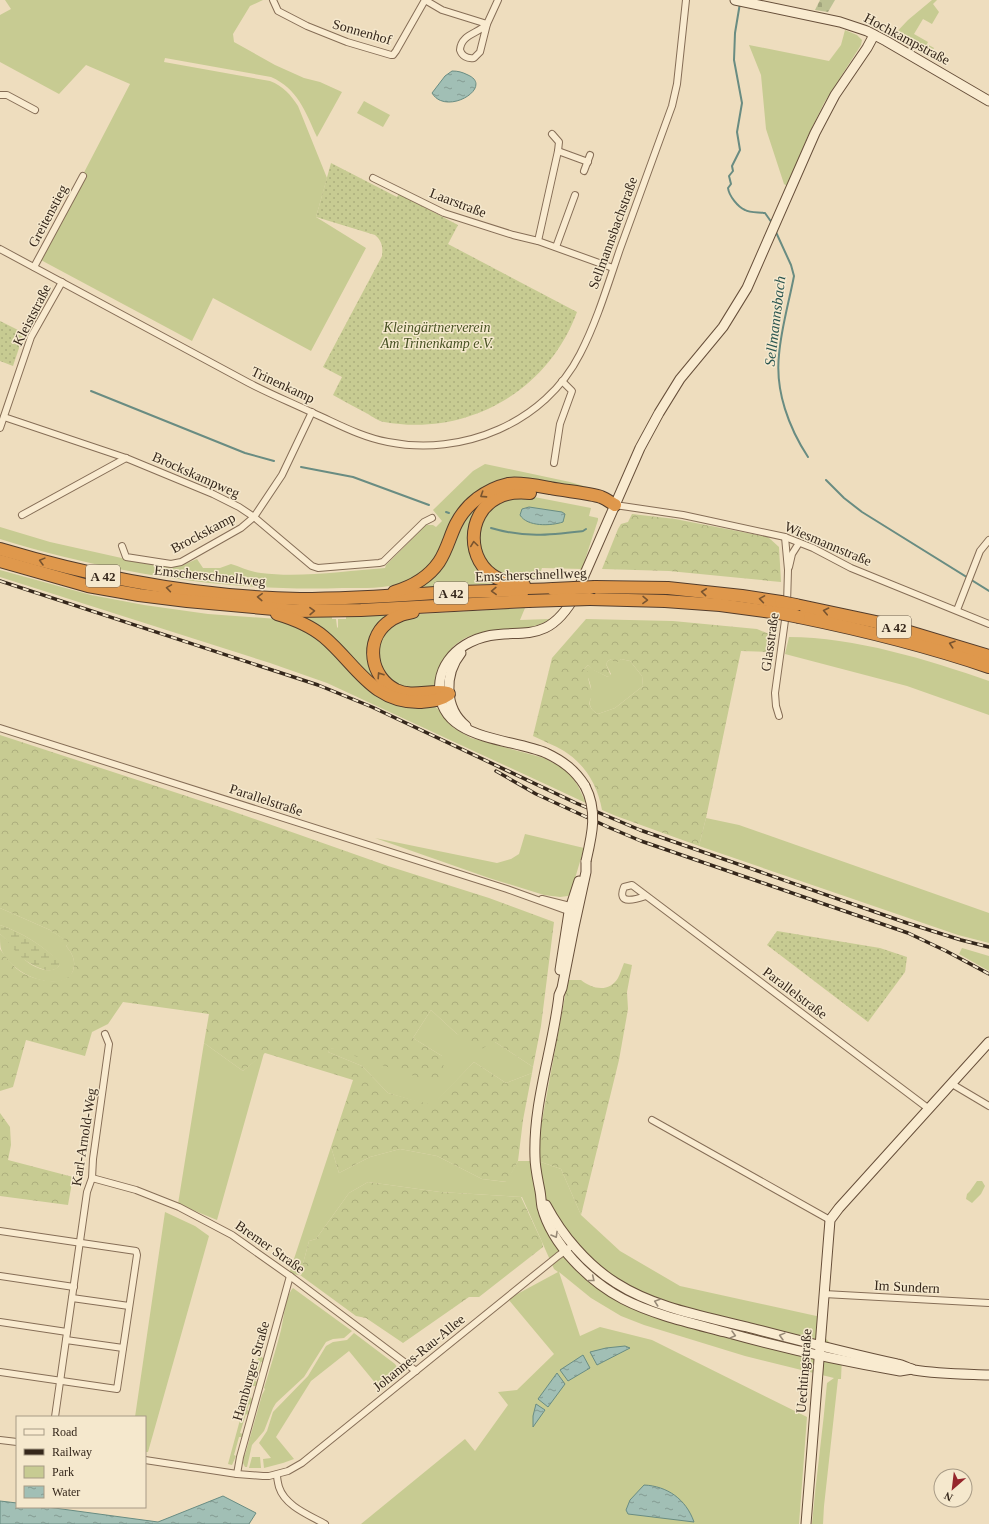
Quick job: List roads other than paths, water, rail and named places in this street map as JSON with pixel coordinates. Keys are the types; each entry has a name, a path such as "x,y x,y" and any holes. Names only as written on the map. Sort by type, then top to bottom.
{"highway":[{"path":"369,598 402,590 416,583 430,573 447,548 456,524 464,511 478,498 491,489 509,484 537,486 601,497 615,505"},
{"path":"532,592 500,579 490,573 479,561 474,547 474,532 477,518 486,506 497,498 518,492 615,505"},
{"name":"Emscherschnellweg","path":"0,549 42,562 113,578 175,589 258,597 299,599 369,598 435,593 532,592 590,599 665,601 780,608 876,622 989,656"},
{"name":"Emscherschnellweg","path":"0,561 39,573 96,587 139,595 296,611 361,610 439,605 553,589 595,587 668,588 742,596 780,608"},
{"path":"439,605 404,614 386,623 376,638 373,656 374,665 381,678 395,689 413,694 443,695"},
{"path":"245,606 283,616 316,631 332,644 370,685 382,693 396,699 411,702 443,695"},
{"name":"Emscherschnellweg","path":"798,611 930,648 989,667"}],"main road":[{"name":"Hochkampstraße","path":"740,1 840,22 874,35 989,101"},
{"path":"874,35 823,117 747,288 729,318 680,379 640,448 576,594 568,608 559,619 548,627 535,632 498,635 475,640 458,650 449,660 443,672 443,695 446,713 456,724 468,731 545,753 554,757 570,767 585,786 590,797 594,818 592,839 574,910 558,987 560,995 538,1107 535,1141 535,1157 542,1206 546,1218 556,1237 615,1283 639,1296 673,1308 820,1346 899,1364 912,1369 989,1375"},
{"path":"830,1220 839,1208 989,1042"},
{"name":"Uechtingstraße","path":"806,1524 830,1220"},
{"path":"569,1248 584,1271 600,1285 636,1305 667,1316 819,1356 900,1371 912,1369"}],"street":[{"name":"Sonnenhof","path":"273,0 278,11 307,26 346,42 394,55 425,0"},
{"path":"425,0 442,10 487,24"},
{"path":"487,24 482,29 470,34 463,40 460,50 463,56 471,58 479,54 487,24 498,0"},
{"name":"Sellmannsbachstraße","path":"562,381 579,355 613,268 672,106 677,84 686,0"},
{"path":"0,95 7,95 36,110"},
{"path":"538,241 558,150 559,142 552,134"},
{"path":"558,150 588,162"},
{"path":"584,171 590,155"},
{"name":"Greitenstieg","path":"34,267 83,176"},
{"name":"Laarstraße","path":"373,178 382,181 444,213 513,235 556,246 613,268"},
{"path":"556,246 576,195"},
{"name":"Trinenkamp","path":"0,248 266,392 371,438 408,445 438,446 468,440 505,428 535,408 552,393 562,381"},
{"name":"Kleiststraße","path":"0,428 31,337 62,282"},
{"path":"554,463 560,424 572,391 562,381"},
{"name":"Brockskamp","path":"122,546 126,557 171,564 181,562 241,528 254,517 282,475 312,412"},
{"name":"Brockskampweg","path":"4,417 126,458 213,494 254,517"},
{"path":"22,515 126,458"},
{"name":"Wiesmannstraße","path":"615,505 683,515 785,537 851,568 989,624"},
{"name":"Brockskamp","path":"254,517 312,566 318,568 379,564 383,562 424,522 432,518"},
{"name":"Glasstraße","path":"780,716 776,706 775,693 786,622 788,570 785,537"},
{"path":"957,610 980,551 989,540"},
{"name":"Glasstraße","path":"788,570 792,554 799,543"},
{"name":"Parallelstraße","path":"0,728 574,910"},
{"name":"Parallelstraße","path":"646,896 928,1109"},
{"name":"Karl-Arnold-Weg","path":"55,1416 87,1192 92,1178 93,1159 109,1044 105,1034"},
{"path":"952,1084 989,1106"},
{"path":"652,1120 830,1220"},
{"name":"Bremer Straße","path":"92,1178 136,1190 191,1212 241,1240 416,1371"},
{"path":"0,1231 136,1251 117,1389 0,1372"},
{"name":"Johannes-Rau-Allee","path":"146,1460 237,1474 263,1476 277,1475 288,1471 302,1463 569,1248"},
{"path":"0,1276 74,1286"},
{"name":"Hamburger Straße","path":"237,1474 240,1457 290,1276"},
{"name":"Im Sundern","path":"824,1294 989,1303"},
{"path":"72,1298 129,1306"},
{"path":"0,1322 67,1332"},
{"path":"66,1340 123,1348"},
{"path":"0,1440 16,1442"},
{"path":"277,1475 279,1487 286,1499 294,1506 325,1524"}],"water":[{"path":"452,71 468,75 475,80 476,86 465,98 447,102 439,100 432,93 445,76"},
{"path":"529,507 562,512 565,514 563,522 546,525 528,522 520,515 522,509"},
{"path":"625,1346 630,1348 597,1365 590,1352 606,1348"},
{"path":"583,1355 590,1368 568,1381 560,1370"},
{"path":"557,1373 565,1384 548,1407 538,1399"},
{"path":"536,1404 545,1410 533,1427 533,1416"},
{"path":"644,1485 660,1488 675,1495 686,1507 694,1522 628,1514 626,1510 630,1500"},
{"path":"223,1496 256,1513 249,1524 0,1524 0,1501 16,1503 16,1508 54,1508 158,1522"}],"waterway":[{"name":"Sellmannsbach","path":"740,3 735,33 734,60 742,103 737,132 740,150 732,166 733,171 729,176 731,184 728,188 734,201 745,210 749,212 765,213 772,223"},
{"name":"Sellmannsbach","path":"775,230 791,265 794,276 780,345 778,369 779,382 781,395 789,421 808,457"},
{"path":"91,391 245,453 274,461"},
{"path":"301,467 353,477 429,505"},
{"name":"Sellmannsbach","path":"826,480 844,498 862,512 989,591"},
{"path":"491,528 515,533 537,535 559,534 583,531 586,529"}],"railway":[{"path":"0,581 318,685 372,707 576,803 640,830 907,923 989,947"},
{"path":"496,771 536,794 641,841 908,933 989,974"}],"park label":[{"name":"Kleingärtnerverein Am Trinenkamp e.V.","path":"437,336"}]}
